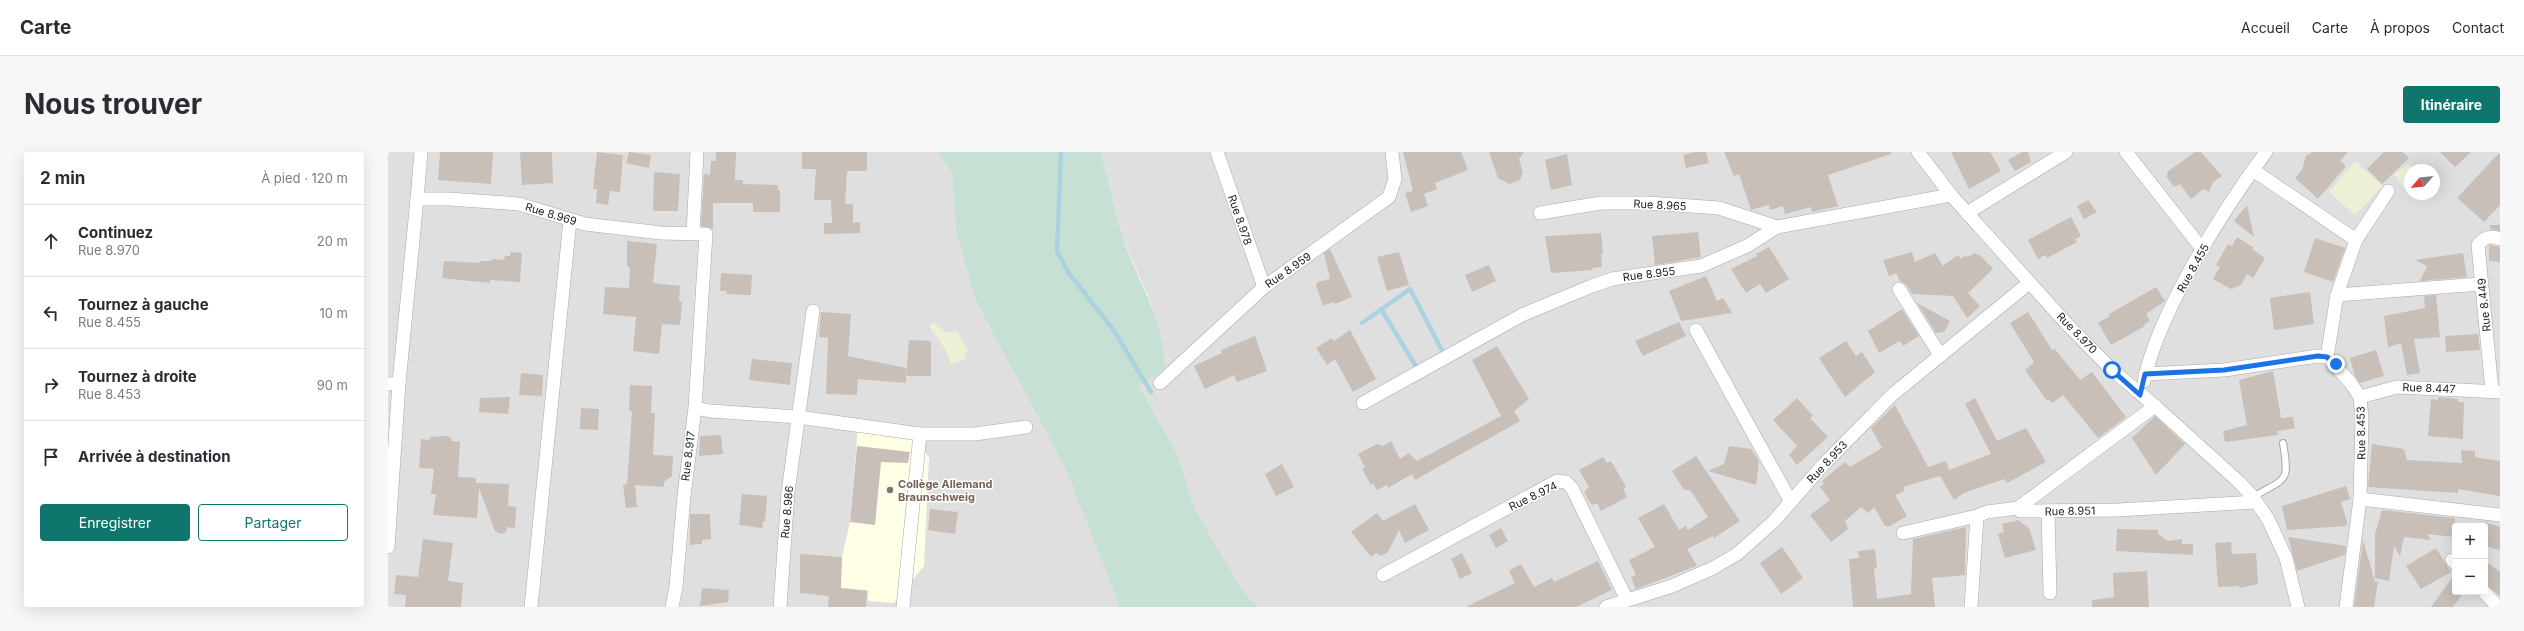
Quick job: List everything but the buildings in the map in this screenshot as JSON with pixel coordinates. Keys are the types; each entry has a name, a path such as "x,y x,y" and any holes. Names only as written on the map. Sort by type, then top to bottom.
{"street":[{"path":"388,547 393,383 417,199 421,152"},
{"path":"693,234 697,152"},
{"name":"Rue 8.978","path":"1217,152 1264,287"},
{"name":"Rue 8.959","path":"1160,383 1264,287 1389,197 1395,178 1392,152"},
{"name":"Rue 8.970","path":"1918,152 1951,195 2029,283 2112,370 2155,406 2239,482 2254,499 2268,519 2286,558 2298,607"},
{"path":"1967,213 2066,152"},
{"path":"2126,152 2202,250"},
{"name":"Rue 8.455","path":"2140,395 2145,374 2172,307 2202,250 2266,152"},
{"path":"2253,170 2356,240"},
{"path":"2145,374 2224,370 2298,358 2327,357 2337,295 2356,240 2388,191"},
{"name":"Rue 8.955","path":"1363,403 1524,314 1612,279 1701,266 1747,246 1777,227 1951,195"},
{"name":"Rue 8.969","path":"417,199 449,199 519,204 570,220 620,230 706,234 694,408"},
{"name":"Rue 8.965","path":"1540,213 1601,204 1648,203 1719,208 1777,227"},
{"path":"531,607 570,220"},
{"name":"Rue 8.449","path":"2496,392 2478,245 2482,239 2489,237 2500,239"},
{"name":"Rue 8.953","path":"1606,607 1672,586 1713,568 1737,554 1757,538 1823,465 1892,395 1940,354 2029,283"},
{"path":"2337,295 2482,284"},
{"path":"1899,289 1940,354"},
{"name":"Rue 8.986","path":"780,607 788,492 812,311"},
{"path":"1696,330 1791,502"},
{"name":"Rue 8.453","path":"2327,357 2336,364 2360,396 2362,418 2360,499 2346,607"},
{"name":"Rue 8.447","path":"2360,396 2397,387 2496,392"},
{"path":"2018,508 2155,406"},
{"path":"694,408 725,412 798,417 920,434 975,434 1026,427"},
{"name":"Rue 8.917","path":"672,607 676,587 694,408"},
{"path":"904,607 920,434"},
{"name":"Rue 8.974","path":"1383,575 1557,482 1566,482 1572,488 1627,600"},
{"name":"Rue 8.951","path":"1903,533 1977,516 1987,512 2018,508 2020,511 2118,510 2254,499"},
{"path":"2360,499 2500,515"},
{"path":"2048,511 2050,593"},
{"path":"1971,607 1977,516"},
{"path":"2487,595 2498,607"}],"lane":[{"path":"2254,499 2285,478 2288,470 2283,443"}],"shaded area":[{"path":"388,152 938,152 952,174 956,231 1064,465 1120,607 388,607"},
{"path":"938,152 1100,152 1124,241 1150,302 1160,333 1163,350 1165,369 1139,386 1178,456 1194,508 1241,588 1257,607 1120,607 1064,465 976,301 956,231 952,174"},
{"path":"1100,152 2500,152 2500,607 1257,607 1241,588 1194,508 1178,456 1139,386 1165,369 1151,302 1124,241"},
{"path":"2355,161 2383,186 2355,215 2329,192"},
{"path":"2404,167 2404,188 2394,174"},
{"path":"934,322 945,333 957,331 968,351 964,355 966,359 951,364 945,349 929,326"},
{"name":"Collège Allemand Braunschweig","path":"858,427 905,432 929,457 924,566 894,603 868,601 868,590 840,588 842,557 850,522"}],"waterway":[{"path":"1061,152 1057,251 1068,272 1115,332 1151,392"},
{"path":"1362,323 1410,289 1444,354"},
{"path":"1381,309 1417,368"}],"place":[{"name":"Collège Allemand Braunschweig","path":"890,490"}],"route":[{"path":"2112,370 2140,395 2145,374 2224,370 2318,356 2327,357 2336,364"}]}
